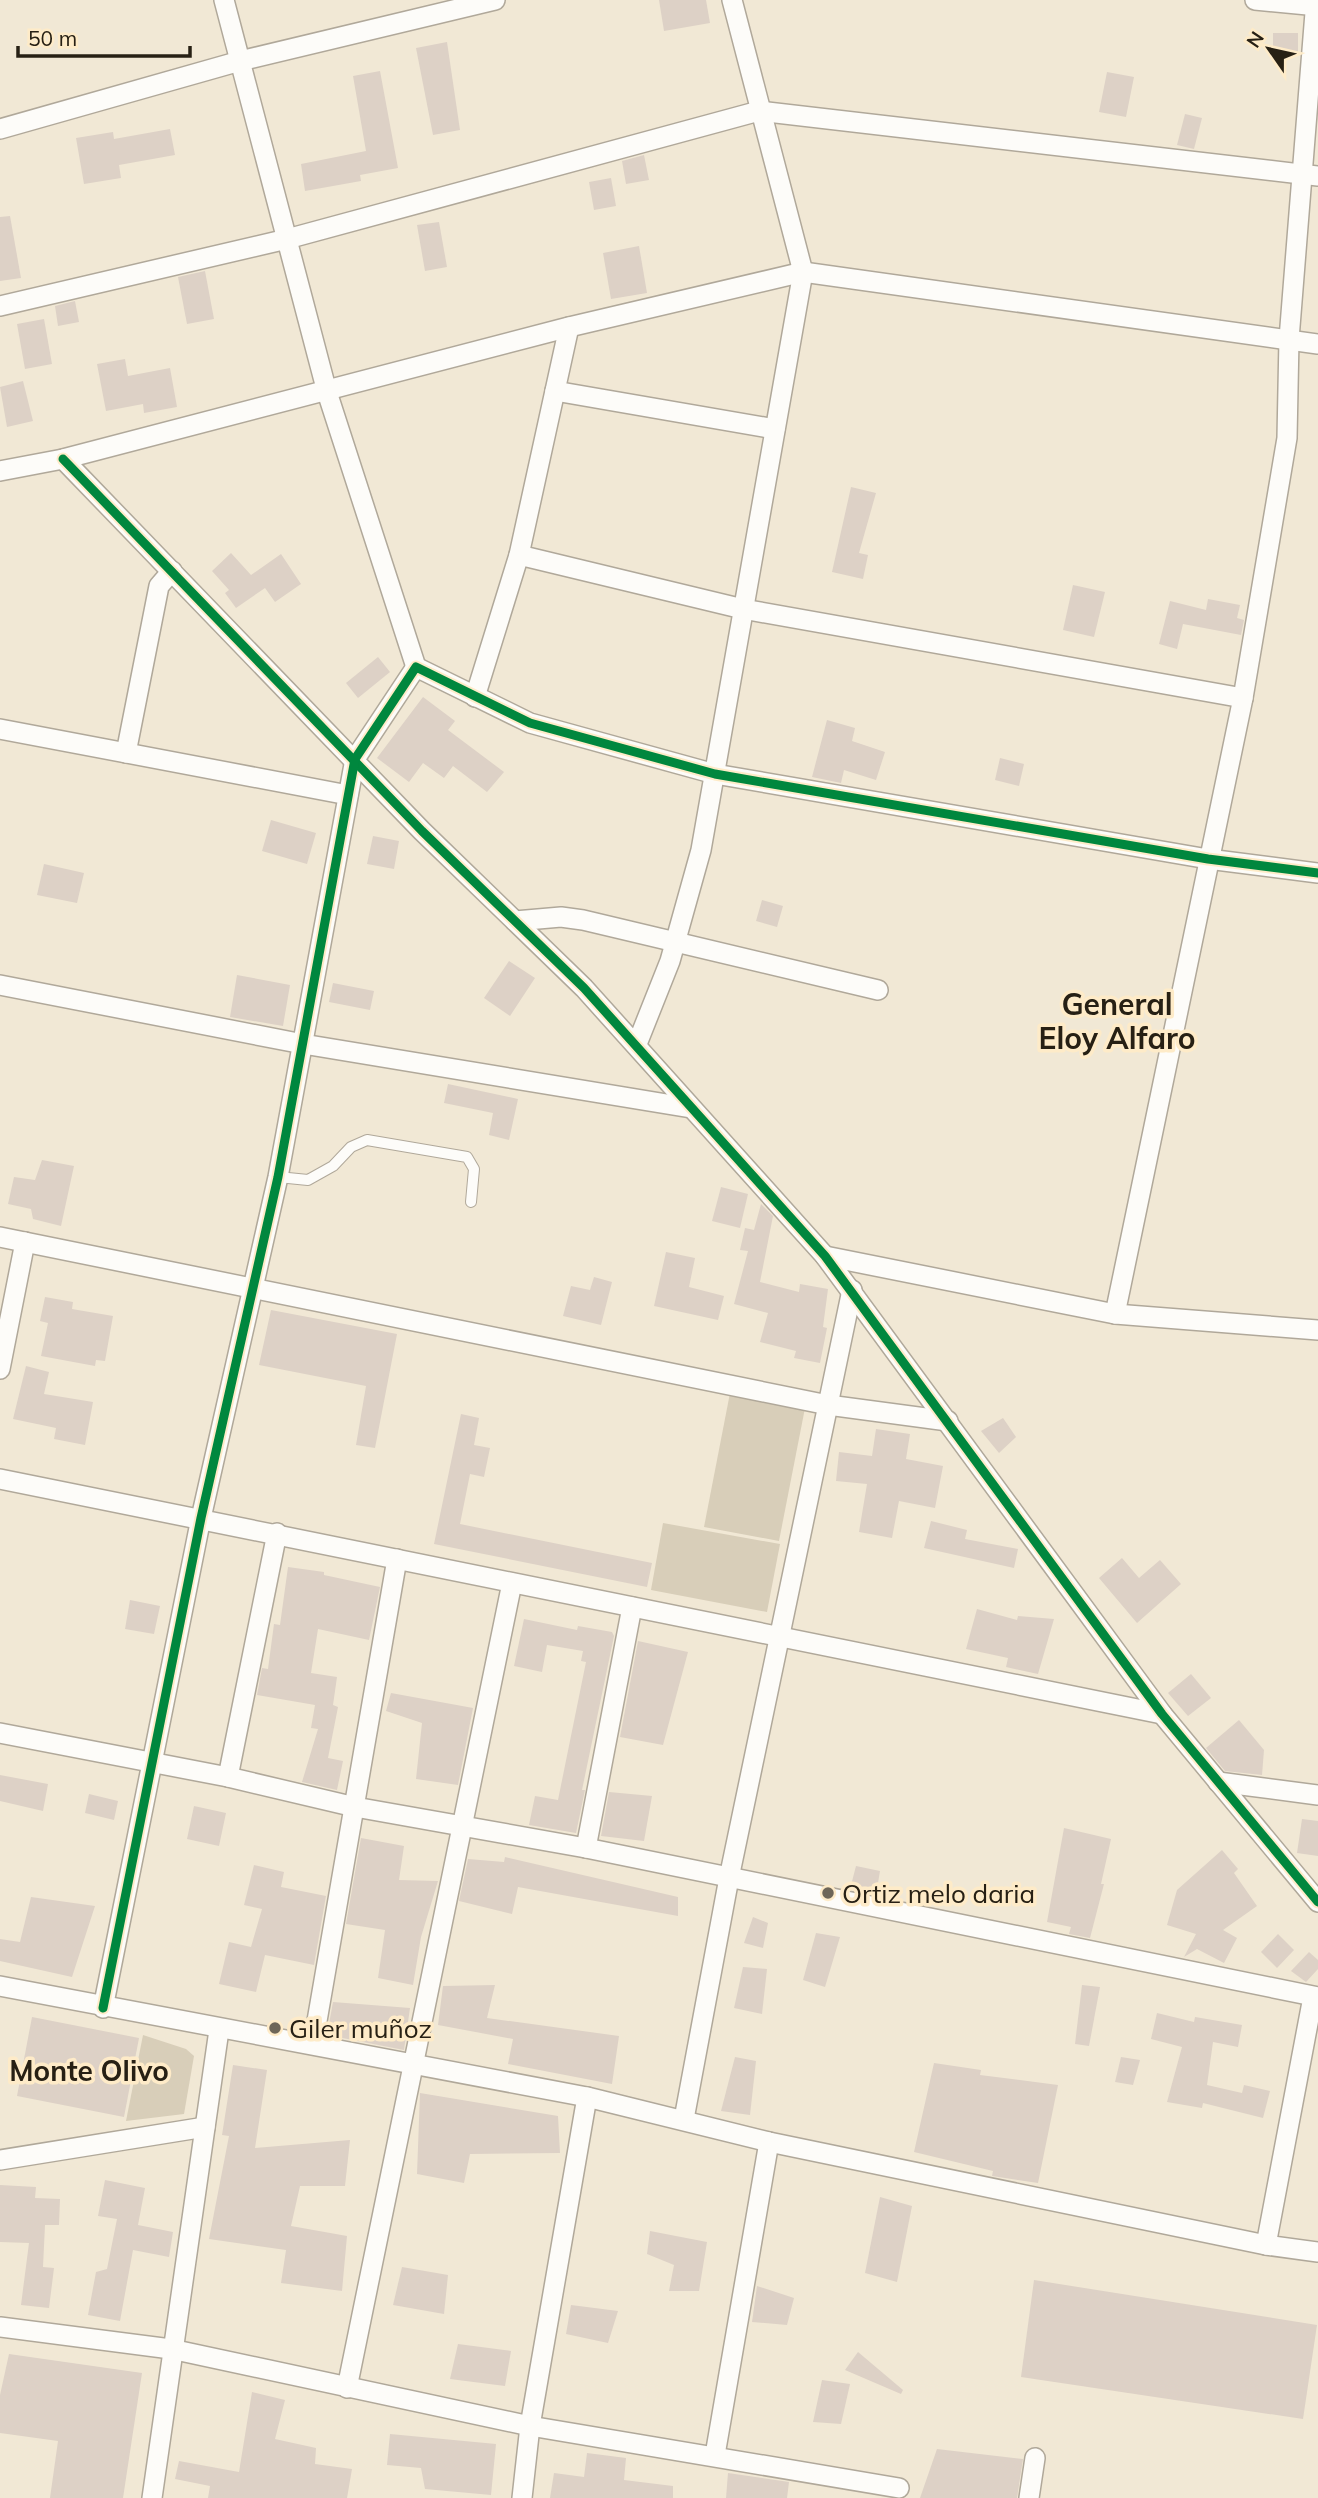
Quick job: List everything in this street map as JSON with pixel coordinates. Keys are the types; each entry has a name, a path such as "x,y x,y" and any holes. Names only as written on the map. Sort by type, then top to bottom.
{"street":[{"path":"224,0 327,392 416,667 530,723 715,774 1208,859 1318,873"},
{"path":"0,129 240,61 495,0"},
{"path":"637,1044 675,942 701,850 803,272 732,0"},
{"path":"1115,1314 1243,698 1287,438 1289,340 1310,175 1317,4 1255,0"},
{"path":"0,306 287,239 759,111 1310,175"},
{"path":"0,471 63,459 569,327 803,272 1318,344"},
{"path":"475,697 519,555 569,327"},
{"path":"555,391 775,429"},
{"path":"63,459 422,831 637,1044 825,1256 1162,1714 1318,1902"},
{"path":"519,555 743,609 1243,698"},
{"path":"127,753 159,586 172,571"},
{"path":"103,2008 201,1518 278,1177 355,759 416,667"},
{"path":"0,729 348,794"},
{"path":"515,921 561,918 583,920 878,990"},
{"path":"0,985 303,1044 691,1108"},
{"path":"0,1237 828,1405 948,1421"},
{"path":"0,1369 24,1242"},
{"path":"825,1256 1115,1314 1318,1330"},
{"path":"684,2119 729,1878 782,1635 852,1290"},
{"path":"0,1479 782,1635 1162,1714"},
{"path":"228,1777 277,1533"},
{"path":"313,2044 397,1559"},
{"path":"347,2388 512,1583"},
{"path":"586,1848 632,1607"},
{"path":"0,1732 228,1777 355,1807 463,1823 1316,1997 1266,2245"},
{"path":"1218,1782 1318,1795"},
{"path":"0,1986 219,2030 313,2044 414,2066 587,2097 769,2142 1266,2245 1318,2252"},
{"path":"152,2498 171,2348 219,2030"},
{"path":"522,2498 530,2426 587,2097"},
{"path":"0,2160 205,2127"},
{"path":"715,2455 769,2142"},
{"path":"0,2327 171,2348 530,2426 715,2455 898,2488"},
{"path":"1029,2498 1035,2458"}],"lane":[{"path":"278,1177 308,1180 332,1166 351,1147 368,1140 467,1157 474,1169 471,1202"}],"shaded area":[{"path":"730,1393 805,1408 779,1541 704,1527"},
{"path":"663,1523 780,1544 767,1612 651,1590"},
{"path":"143,2035 186,2049 194,2056 184,2114 126,2121"}],"building":[{"path":"659,0 706,0 710,23 664,31"},
{"path":"1273,33 1298,33 1298,55 1273,55"},
{"path":"447,42 460,130 433,135 416,48"},
{"path":"380,71 398,168 360,175 361,181 305,191 301,164 366,151 353,76"},
{"path":"1107,72 1134,77 1126,117 1099,112"},
{"path":"1185,114 1202,118 1194,149 1177,145"},
{"path":"170,129 175,155 119,165 121,178 84,184 76,138 113,132 114,139"},
{"path":"644,155 649,180 626,184 622,161"},
{"path":"611,178 616,206 594,210 589,182"},
{"path":"10,216 21,278 0,281 0,217"},
{"path":"439,222 447,267 425,271 417,225"},
{"path":"639,246 647,293 611,299 603,253"},
{"path":"205,271 214,319 187,324 178,277"},
{"path":"75,301 79,322 58,326 55,306"},
{"path":"44,319 52,364 25,369 17,324"},
{"path":"125,359 128,376 170,368 177,407 144,413 143,404 106,411 97,364"},
{"path":"23,381 33,421 7,427 0,387"},
{"path":"851,487 876,493 859,553 868,555 863,579 832,572"},
{"path":"231,553 251,575 281,554 301,584 275,602 265,588 236,608 225,593 229,590 212,571"},
{"path":"1073,585 1105,592 1094,637 1063,630"},
{"path":"1208,599 1240,605 1237,618 1244,620 1241,635 1183,624 1177,649 1159,644 1170,601 1206,610"},
{"path":"378,657 390,672 358,698 346,683"},
{"path":"423,697 455,721 448,730 504,772 487,792 453,766 444,778 423,763 409,782 377,758"},
{"path":"827,720 855,728 852,741 885,752 876,780 844,770 841,783 812,777"},
{"path":"1000,758 1024,764 1019,786 995,780"},
{"path":"271,820 316,833 307,864 262,851"},
{"path":"373,836 399,841 394,869 367,864"},
{"path":"44,864 84,873 77,903 37,895"},
{"path":"762,900 783,906 777,927 756,921"},
{"path":"509,961 535,978 510,1016 484,998"},
{"path":"237,975 290,985 283,1026 230,1017"},
{"path":"333,983 374,991 370,1010 329,1002"},
{"path":"448,1084 518,1099 509,1140 489,1135 493,1113 444,1103"},
{"path":"42,1160 74,1166 61,1226 33,1219 31,1209 8,1204 14,1177 35,1180"},
{"path":"721,1187 748,1194 740,1228 712,1221"},
{"path":"761,1204 773,1216 760,1282 799,1292 800,1284 828,1289 823,1327 827,1328 820,1363 794,1358 796,1351 760,1342 768,1313 734,1304 748,1251 740,1250 745,1228 754,1230"},
{"path":"666,1252 695,1258 689,1287 724,1296 718,1320 654,1306"},
{"path":"594,1277 612,1282 601,1325 563,1316 571,1286 590,1290"},
{"path":"45,1297 73,1302 72,1309 113,1316 105,1361 96,1360 95,1366 41,1356 48,1323 40,1321"},
{"path":"271,1310 397,1334 375,1448 356,1445 366,1386 259,1365"},
{"path":"26,1366 49,1372 44,1394 93,1402 85,1445 54,1439 56,1428 13,1419"},
{"path":"461,1414 479,1418 474,1445 490,1448 484,1477 470,1474 460,1524 652,1563 647,1587 434,1544"},
{"path":"1003,1418 1016,1437 999,1453 981,1431"},
{"path":"876,1429 910,1434 906,1459 943,1466 935,1508 899,1501 892,1538 859,1532 867,1484 836,1481 839,1452 872,1456"},
{"path":"931,1521 967,1530 965,1539 1018,1549 1014,1568 924,1548"},
{"path":"1122,1558 1139,1578 1160,1560 1181,1584 1137,1623 1099,1578"},
{"path":"288,1567 324,1572 324,1575 380,1587 369,1640 318,1629 311,1673 337,1677 333,1705 338,1707 328,1758 343,1761 337,1790 302,1782 318,1729 311,1728 315,1705 257,1695 262,1668 268,1669 274,1624 280,1625"},
{"path":"130,1600 160,1606 154,1634 125,1629"},
{"path":"977,1609 1017,1620 1018,1616 1054,1619 1038,1674 1006,1667 1008,1658 966,1649"},
{"path":"524,1619 577,1630 578,1626 612,1632 614,1636 582,1790 585,1790 576,1833 529,1825 535,1796 558,1800 586,1662 581,1661 583,1651 547,1645 542,1672 514,1666"},
{"path":"638,1641 688,1652 663,1745 620,1737"},
{"path":"1191,1674 1211,1698 1188,1716 1168,1693"},
{"path":"391,1693 473,1708 458,1785 416,1779 422,1723 386,1711"},
{"path":"1239,1720 1264,1750 1262,1775 1225,1771 1206,1748"},
{"path":"0,1775 48,1784 43,1811 0,1801"},
{"path":"609,1792 652,1796 644,1841 601,1836"},
{"path":"89,1794 118,1801 114,1820 85,1813"},
{"path":"194,1806 226,1813 219,1846 187,1839"},
{"path":"1302,1819 1318,1821 1318,1856 1297,1853"},
{"path":"1064,1828 1111,1839 1101,1884 1104,1884 1090,1938 1069,1934 1071,1927 1047,1922"},
{"path":"361,1838 404,1846 399,1880 438,1881 421,1937 413,1985 378,1978 385,1930 346,1924"},
{"path":"1222,1850 1238,1869 1234,1873 1257,1906 1223,1930 1237,1938 1224,1963 1197,1949 1184,1957 1196,1934 1167,1925 1177,1890"},
{"path":"505,1857 678,1897 678,1916 518,1887 512,1914 459,1901 468,1859 504,1862"},
{"path":"254,1865 284,1872 281,1887 326,1896 314,1965 265,1955 256,1992 219,1984 229,1942 251,1947 262,1909 244,1905"},
{"path":"856,1866 880,1871 876,1895 850,1889"},
{"path":"31,1897 95,1906 72,1977 0,1961 0,1939 20,1942"},
{"path":"753,1917 768,1923 763,1948 744,1943"},
{"path":"816,1933 840,1937 825,1987 803,1980"},
{"path":"1278,1934 1294,1950 1277,1968 1261,1952"},
{"path":"1309,1952 1318,1960 1318,1969 1306,1982 1291,1971"},
{"path":"743,1967 767,1969 762,2014 734,2008"},
{"path":"495,1985 487,2018 619,2036 612,2084 508,2064 513,2039 438,2025 443,1986"},
{"path":"1082,1985 1100,1987 1089,2046 1075,2044"},
{"path":"333,2002 410,2008 404,2050 327,2035"},
{"path":"1157,2013 1194,2022 1195,2017 1242,2025 1238,2047 1213,2042 1207,2085 1242,2093 1244,2085 1270,2091 1263,2118 1203,2103 1202,2108 1167,2102 1182,2047 1151,2039"},
{"path":"32,2017 139,2038 124,2117 17,2096"},
{"path":"735,2057 756,2061 750,2115 721,2111"},
{"path":"1121,2057 1140,2060 1133,2085 1115,2082"},
{"path":"934,2063 981,2070 980,2075 1058,2085 1038,2183 992,2176 993,2171 914,2152"},
{"path":"233,2065 267,2070 255,2148 350,2140 345,2186 300,2186 291,2226 347,2236 342,2291 281,2283 286,2250 209,2239 229,2136 222,2135"},
{"path":"420,2093 558,2116 560,2153 470,2154 464,2183 417,2174"},
{"path":"105,2180 145,2188 138,2225 173,2232 169,2257 133,2250 120,2321 88,2315 96,2272 107,2269 117,2219 98,2216"},
{"path":"0,2185 36,2187 35,2198 60,2199 59,2225 45,2225 43,2267 54,2268 49,2308 21,2305 29,2243 0,2242"},
{"path":"880,2197 912,2206 897,2282 865,2273"},
{"path":"650,2231 707,2242 699,2291 669,2291 674,2265 647,2254"},
{"path":"402,2267 448,2275 444,2314 393,2305"},
{"path":"1034,2280 1317,2325 1303,2419 1021,2377"},
{"path":"757,2286 794,2298 787,2325 752,2322"},
{"path":"571,2305 618,2311 608,2343 566,2334"},
{"path":"458,2344 511,2351 505,2386 450,2379"},
{"path":"858,2352 903,2390 901,2394 845,2370"},
{"path":"9,2354 142,2373 123,2498 50,2498 58,2441 0,2433 0,2395"},
{"path":"822,2380 850,2384 841,2424 813,2422"},
{"path":"252,2392 285,2400 275,2439 316,2448 315,2464 352,2469 347,2498 208,2498 210,2486 175,2479 179,2461 239,2472"},
{"path":"390,2434 496,2444 491,2495 425,2489 421,2468 387,2465"},
{"path":"937,2449 1023,2459 1017,2498 920,2498"},
{"path":"587,2453 626,2458 624,2480 673,2486 673,2498 550,2498 554,2473 584,2477"},
{"path":"728,2473 789,2482 787,2498 726,2498"}],"cycle path":[{"path":"63,459 422,831 584,988 825,1256 1162,1714 1318,1902"},
{"path":"103,2008 201,1518 278,1177 355,759 416,667 530,723 715,774 1208,859 1318,873"}],"place":[{"name":"Ortiz melo daria","path":"828,1893"},
{"name":"Giler muñoz","path":"275,2028"}],"district":[{"name":"General Eloy Alfaro","path":"1117,1021"},
{"name":"Monte Olivo","path":"89,2070"}]}
